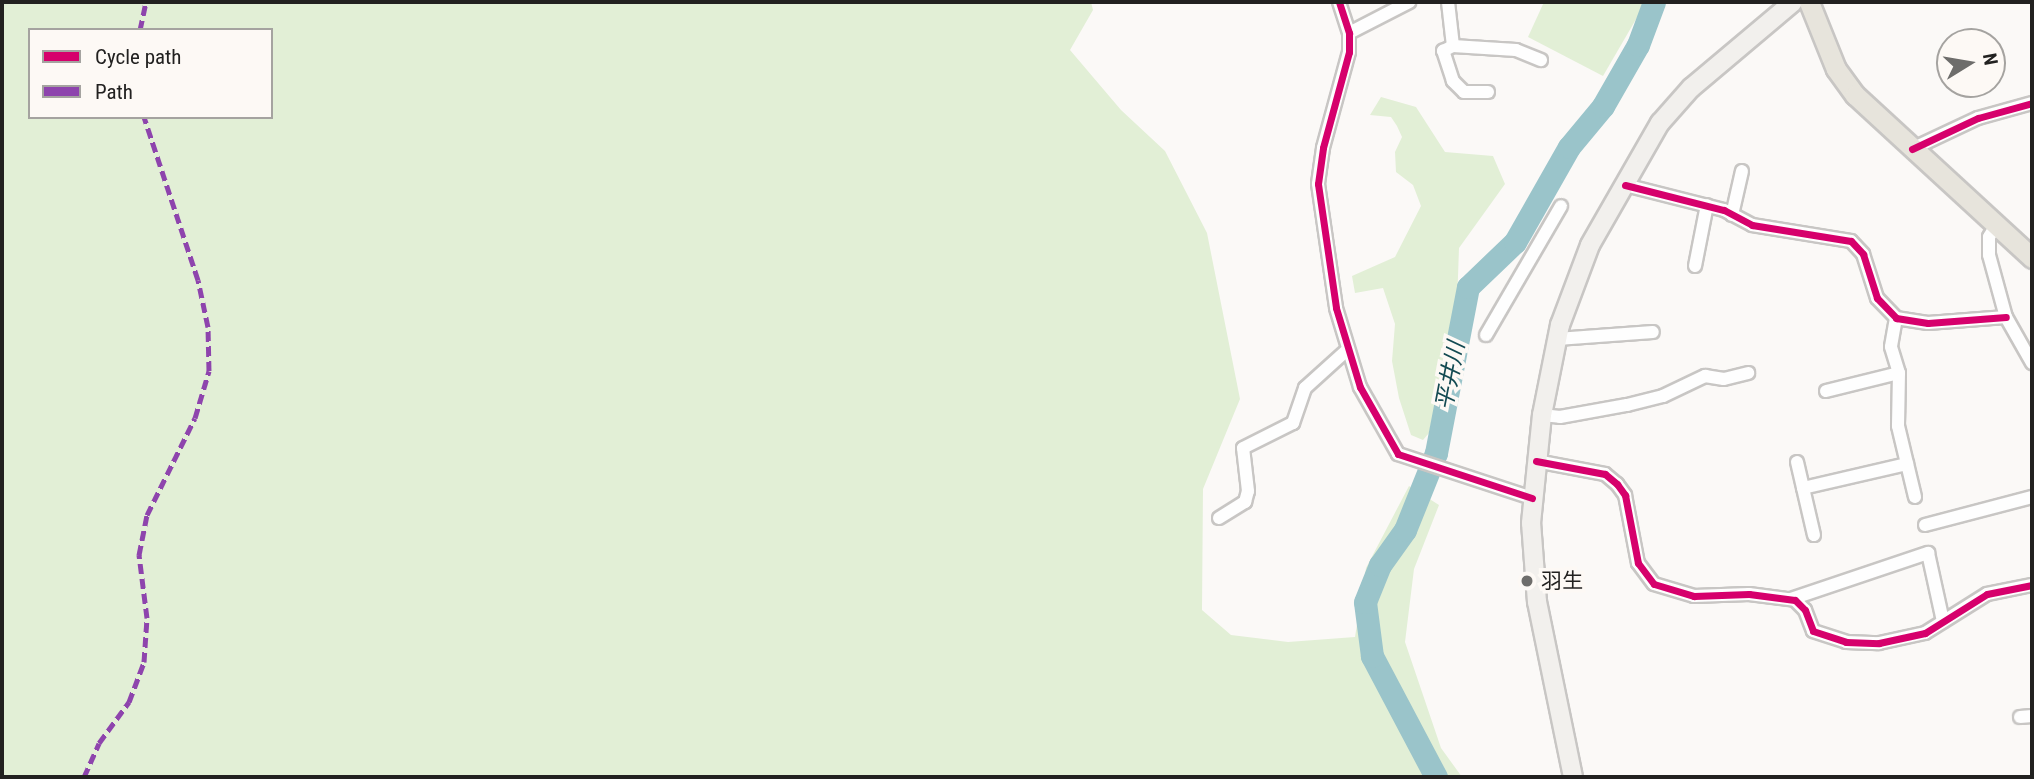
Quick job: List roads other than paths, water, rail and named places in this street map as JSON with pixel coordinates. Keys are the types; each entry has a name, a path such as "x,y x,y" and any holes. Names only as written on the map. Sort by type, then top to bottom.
{"main road":[{"path":"1573,777 1537,602 1532,498 1542,415 1556,339 1581,263 1645,146 1677,103 1793,2"},
{"path":"1808,2 1843,80 1912,149 2032,258"}],"street":[{"path":"1339,2 1349,33 1349,52 1322,148 1318,184 1346,351 1389,444 1415,461 1532,498"},
{"path":"1349,33 1409,2"},
{"path":"1448,2 1453,46"},
{"path":"1488,92 1464,92 1453,81 1443,51 1453,46 1516,50 1541,60"},
{"path":"1912,149 1978,117 2032,103"},
{"path":"1732,215 1742,171"},
{"path":"1625,186 1707,205 1752,225 1803,237 1851,241 1863,254 1877,298 1896,318 1928,323 2006,317"},
{"path":"1695,266 1707,205"},
{"path":"1486,335 1561,206"},
{"path":"1996,225 1989,237 1989,255 2006,317 2032,363"},
{"path":"1896,318 1891,347 1899,373 1898,426 1915,498"},
{"path":"1556,339 1653,332"},
{"path":"1219,518 1245,502 1248,491 1243,448 1293,423 1305,388 1346,351"},
{"path":"1542,415 1560,417 1627,405 1663,396 1705,376 1724,379 1748,373"},
{"path":"1826,391 1899,373"},
{"path":"1536,461 1605,474 1618,484 1625,495 1638,563 1654,584 1694,596 1791,599 1927,553 1943,621"},
{"path":"1797,462 1814,535"},
{"path":"1803,488 1907,464"},
{"path":"1925,525 2032,497"},
{"path":"1791,599 1805,610 1812,631 1846,642 1906,638 1943,621 1987,594 2032,585"}],"waterway":[{"name":"平井川","path":"1436,777 1372,656 1365,602 1380,565 1405,530 1436,453 1468,287 1515,242 1569,147 1603,106 1638,45 1654,2"}],"place":[{"name":"羽生","path":"1527,581"}]}
